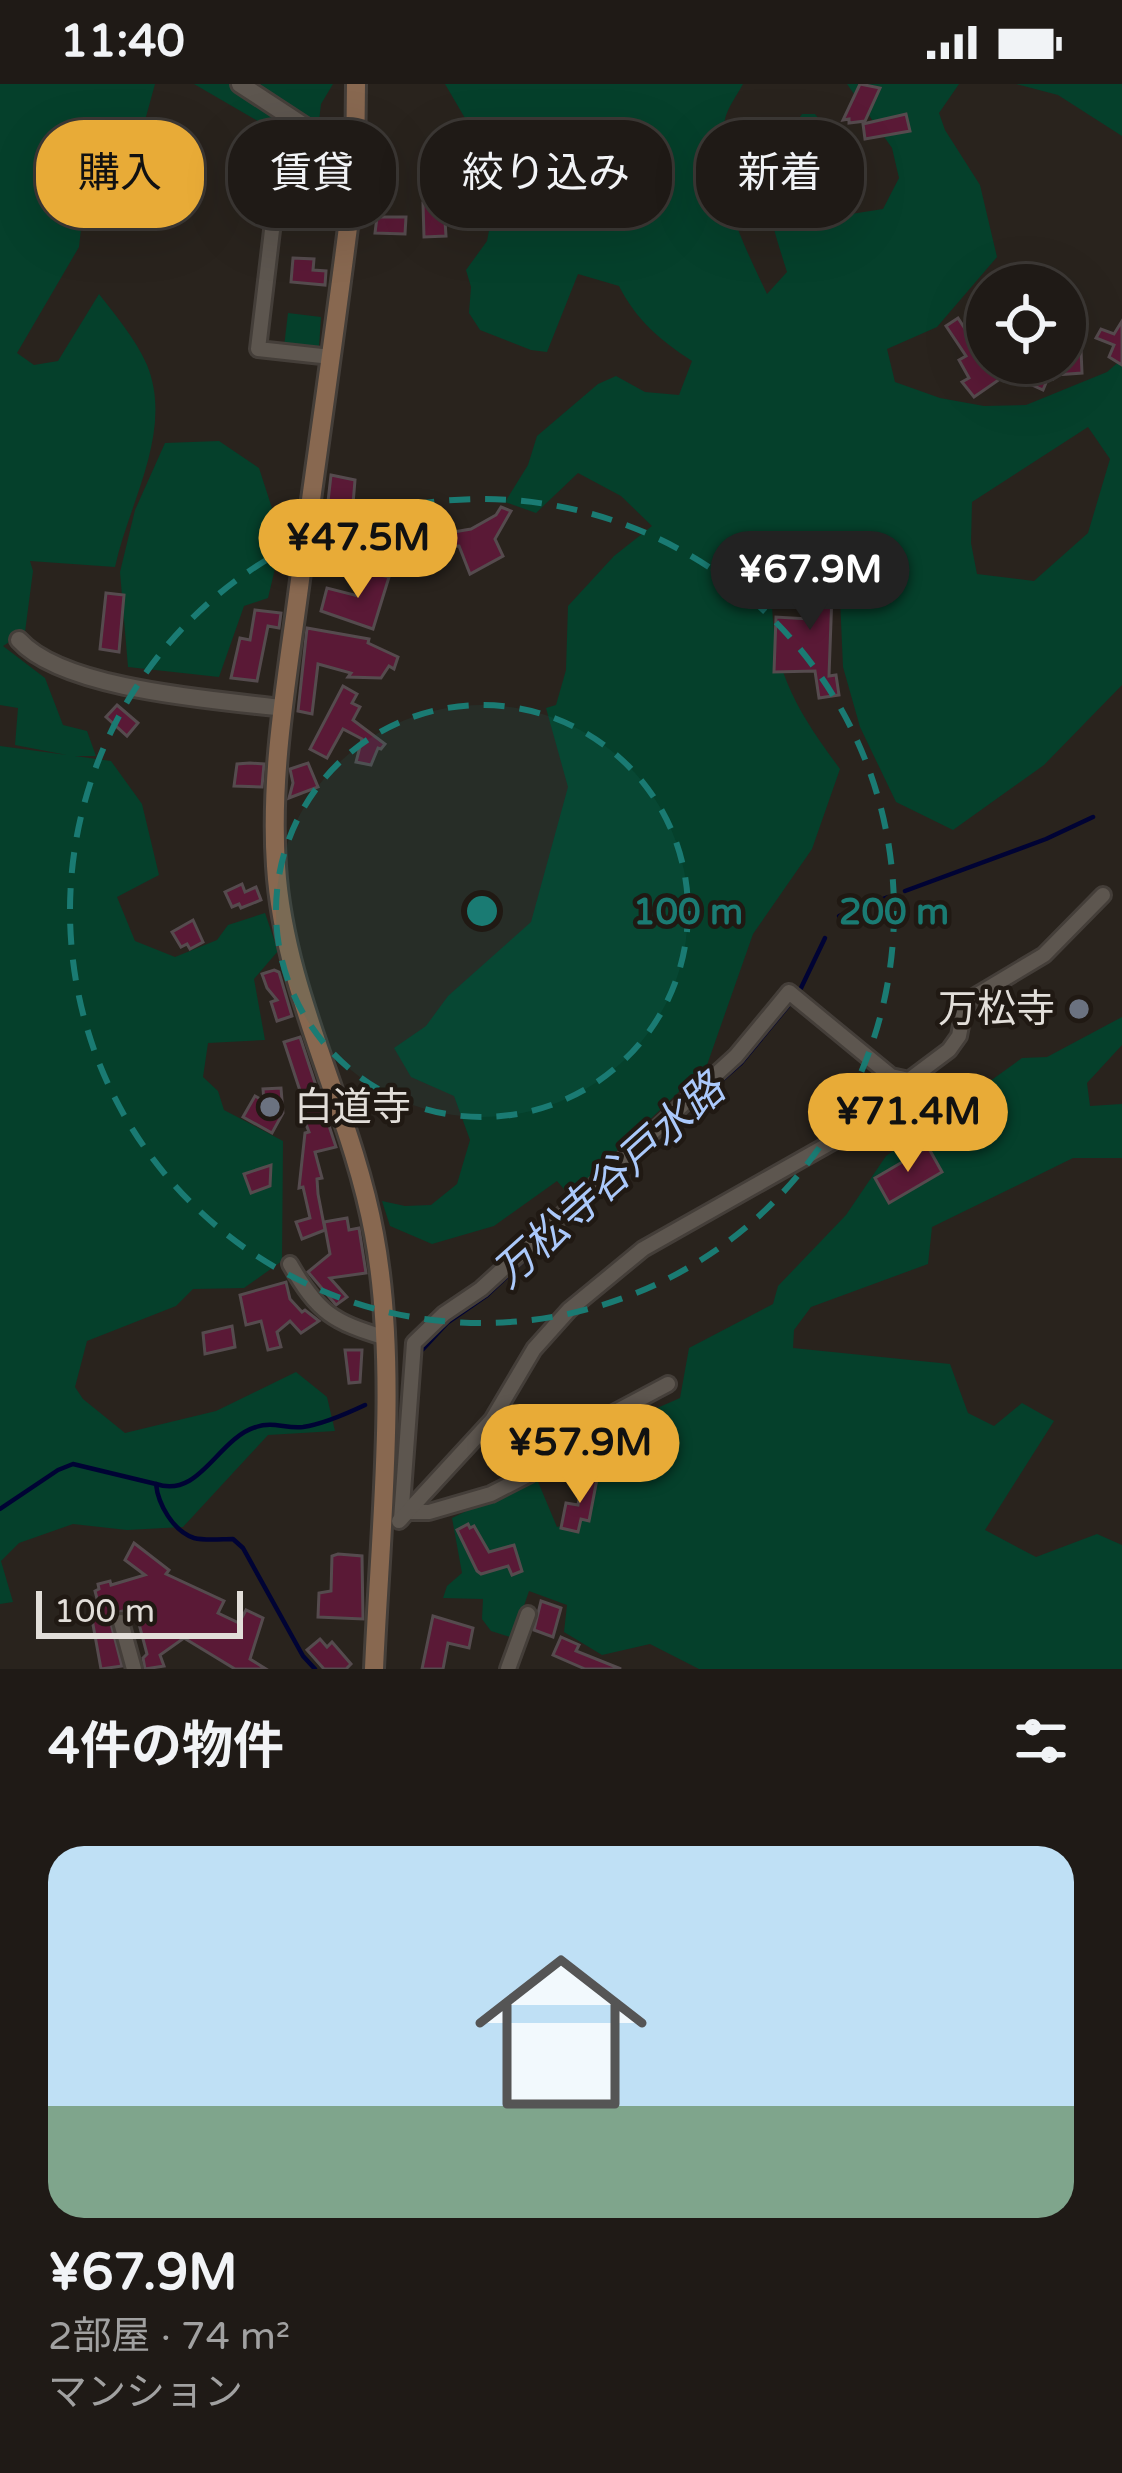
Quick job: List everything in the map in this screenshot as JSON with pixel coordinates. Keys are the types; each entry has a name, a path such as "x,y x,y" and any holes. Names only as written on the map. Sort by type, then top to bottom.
{"main road":[{"path":"356,84 356,120"},
{"path":"347,228 283,708 274,813 283,919 302,1001 374,1233 386,1338 374,1669"}],"street":[{"path":"240,84 295,120"},
{"path":"268,228 258,349 331,357"},
{"path":"20,640 54,663 98,680 283,708"},
{"path":"405,1515 414,1343 444,1314 482,1289 736,1057 789,992 891,1076 909,1080 949,1050 972,998 1044,955 1102,895"},
{"path":"380,1533 405,1515 492,1420 534,1349 569,1310 643,1250 843,1136 891,1076"},
{"path":"290,1264 305,1291 332,1319 386,1338"},
{"path":"405,1515 491,1494 530,1474 590,1426 668,1384"},
{"path":"508,1669 528,1614"},
{"path":"121,1622 134,1669"}],"green space":[{"path":"0,84 155,84 145,120 36,120 36,228 81,228 79,247 17,353 34,365 58,361 99,294 147,365 155,415 146,466 115,567 30,561 33,571 25,632 3,646 45,678 63,725 87,731 96,756 75,756 111,761 142,804 159,875 117,897 135,941 175,957 217,940 228,925 265,913 278,951 254,979 265,1040 208,1043 203,1077 218,1091 224,1110 283,1141 282,1261 244,1288 193,1289 176,1306 87,1341 75,1387 125,1433 216,1411 296,1372 327,1397 335,1431 268,1435 183,1527 127,1530 73,1524 19,1543 1,1561 13,1602 0,1604 0,746 67,755 15,745 18,708 0,705"},
{"path":"194,84 333,84 321,104 319,120 256,120"},
{"path":"445,84 743,84 725,120 696,120 696,228 739,228 767,294 787,272 774,228 864,228 864,212 883,209 899,178 892,148 847,84 959,84 939,113 980,185 997,257 991,264 966,264 966,293 937,327 887,349 895,382 940,398 984,406 1026,405 1086,384 1122,359 1122,685 1044,765 953,830 896,802 860,727 843,667 838,552 802,546 781,557 773,564 777,650 793,697 840,769 812,849 753,934 707,1065 570,1196 557,1181 494,1226 432,1244 390,1226 382,1201 431,1205 457,1184 470,1140 454,1096 411,1077 394,1048 426,1026 448,996 531,922 568,787 546,708 556,705 566,670 568,606 614,556 652,526 621,496 578,473 536,513 505,502 528,465 537,436 598,384 616,376 645,392 679,395 692,361 650,329 619,286 578,274 547,352 480,330 469,313 471,287 466,270 487,241 490,228 672,228 672,120 466,120","holes":["1088,427 1110,459 1088,533 1034,581 977,574 971,543 972,502"]},
{"path":"1016,84 1122,84 1122,136 1058,95"},
{"path":"802,114 815,114 820,120 798,120"},
{"path":"288,313 321,317 315,351 284,347"},
{"path":"219,441 259,468 282,539 268,598 244,606 219,677 128,667 120,572 135,510 165,443"},
{"path":"1122,1017 1122,1045 1087,1083 1090,1106 1122,1104 1122,1158 1073,1158 932,1227 928,1264 811,1307 794,1330 793,1348 950,1364 968,1413 994,1426 1022,1403 1054,1421 985,1530 1036,1557 1097,1534 1122,1545 1122,1669 699,1669 650,1644 602,1655 564,1632 567,1605 529,1591 513,1638 491,1631 482,1619 483,1599 443,1598 447,1586 462,1573 452,1518 536,1477 557,1527 579,1522 584,1440 680,1398 689,1348 773,1304 778,1286 846,1215 886,1156 1022,1058 1047,1057"}],"building":[{"path":"860,84 880,88 865,121 843,120"},
{"path":"906,114 910,131 865,139 864,124"},
{"path":"396,217 406,217 405,234 375,233 376,228 396,228"},
{"path":"424,228 445,228 446,236 424,237"},
{"path":"293,258 314,259 313,270 326,271 325,285 291,282"},
{"path":"958,318 966,330 966,356 946,326"},
{"path":"1122,321 1122,365 1109,357 1114,345 1096,338 1101,329 1114,334"},
{"path":"966,380 966,384 993,384 974,397 962,382"},
{"path":"331,475 355,480 350,540 324,537"},
{"path":"501,507 511,511 495,539 503,556 470,574 459,546 430,547 430,536 471,529"},
{"path":"805,558 833,566 829,676 836,675 839,695 819,698 815,671 774,672 776,617 809,619 812,576 803,575"},
{"path":"363,571 389,577 373,629 321,611 327,588 358,596"},
{"path":"106,593 124,595 119,652 100,649"},
{"path":"255,610 281,613 279,628 268,626 257,681 231,678 240,638 250,640"},
{"path":"307,628 369,639 368,643 398,657 394,669 389,666 381,678 348,677 351,673 318,664 312,714 298,711"},
{"path":"343,686 357,694 352,703 360,707 353,720 385,744 378,748 371,765 356,762 362,739 343,729 327,758 310,749"},
{"path":"117,705 138,723 127,736 106,717"},
{"path":"308,763 318,787 289,798 290,769"},
{"path":"237,764 264,764 262,787 234,786"},
{"path":"242,884 245,892 256,887 261,900 232,907 225,892"},
{"path":"193,920 203,942 190,949 187,944 181,947 172,932"},
{"path":"279,972 292,1016 277,1021 271,1002 277,1000 262,974"},
{"path":"300,1037 336,1147 315,1152 322,1178 317,1179 325,1230 302,1239 296,1222 310,1218 303,1187 299,1188 305,1133 309,1132 284,1042"},
{"path":"281,1088 283,1113 272,1133 243,1117 255,1096 264,1101 263,1089"},
{"path":"928,1147 942,1172 889,1203 875,1178"},
{"path":"271,1165 270,1186 251,1193 244,1174"},
{"path":"347,1218 349,1230 359,1228 366,1273 330,1278 347,1297 336,1305 308,1272 330,1254 324,1222"},
{"path":"286,1282 290,1299 319,1321 301,1333 290,1321 277,1332 281,1347 268,1350 261,1321 246,1325 240,1295"},
{"path":"232,1326 235,1347 205,1354 203,1333"},
{"path":"345,1350 362,1350 360,1382 349,1383"},
{"path":"583,1477 597,1479 589,1521 581,1519 578,1532 561,1528 566,1503 578,1505"},
{"path":"474,1526 489,1552 514,1545 522,1571 512,1575 508,1566 477,1571 457,1530"},
{"path":"134,1543 169,1570 166,1574 224,1601 218,1613 239,1623 246,1610 263,1618 250,1659 266,1669 235,1669 184,1638 160,1655 164,1666 145,1669 147,1654 138,1620 133,1622 123,1611 110,1620 122,1666 101,1669 92,1619 93,1607 99,1606 95,1591 98,1584 145,1575 125,1560"},
{"path":"332,1556 362,1556 363,1619 318,1617 319,1593 331,1591"},
{"path":"541,1601 561,1608 553,1637 534,1630"},
{"path":"433,1616 473,1628 469,1648 448,1643 443,1669 422,1669"},
{"path":"561,1637 579,1645 576,1651 621,1669 585,1669 553,1655"},
{"path":"320,1639 327,1647 332,1642 351,1664 346,1669 324,1669 307,1650"}],"waterway":[{"name":"万松寺谷戸水路","path":"905,891 1093,817"},
{"name":"万松寺谷戸水路","path":"839,916 888,897"},
{"name":"万松寺谷戸水路","path":"801,988 825,938"},
{"name":"万松寺谷戸水路","path":"657,1137 741,1063 788,1006"},
{"name":"万松寺谷戸水路","path":"423,1349 577,1210"},
{"name":"万松寺谷戸水路","path":"156,1484 185,1483 256,1427 311,1426 365,1405"},
{"path":"0,1509 73,1464 156,1484 163,1508 179,1529 198,1539 233,1539 243,1548 303,1656 315,1669"}],"place":[{"name":"万松寺","path":"1079,1009"},
{"name":"白道寺","path":"270,1107"}]}
